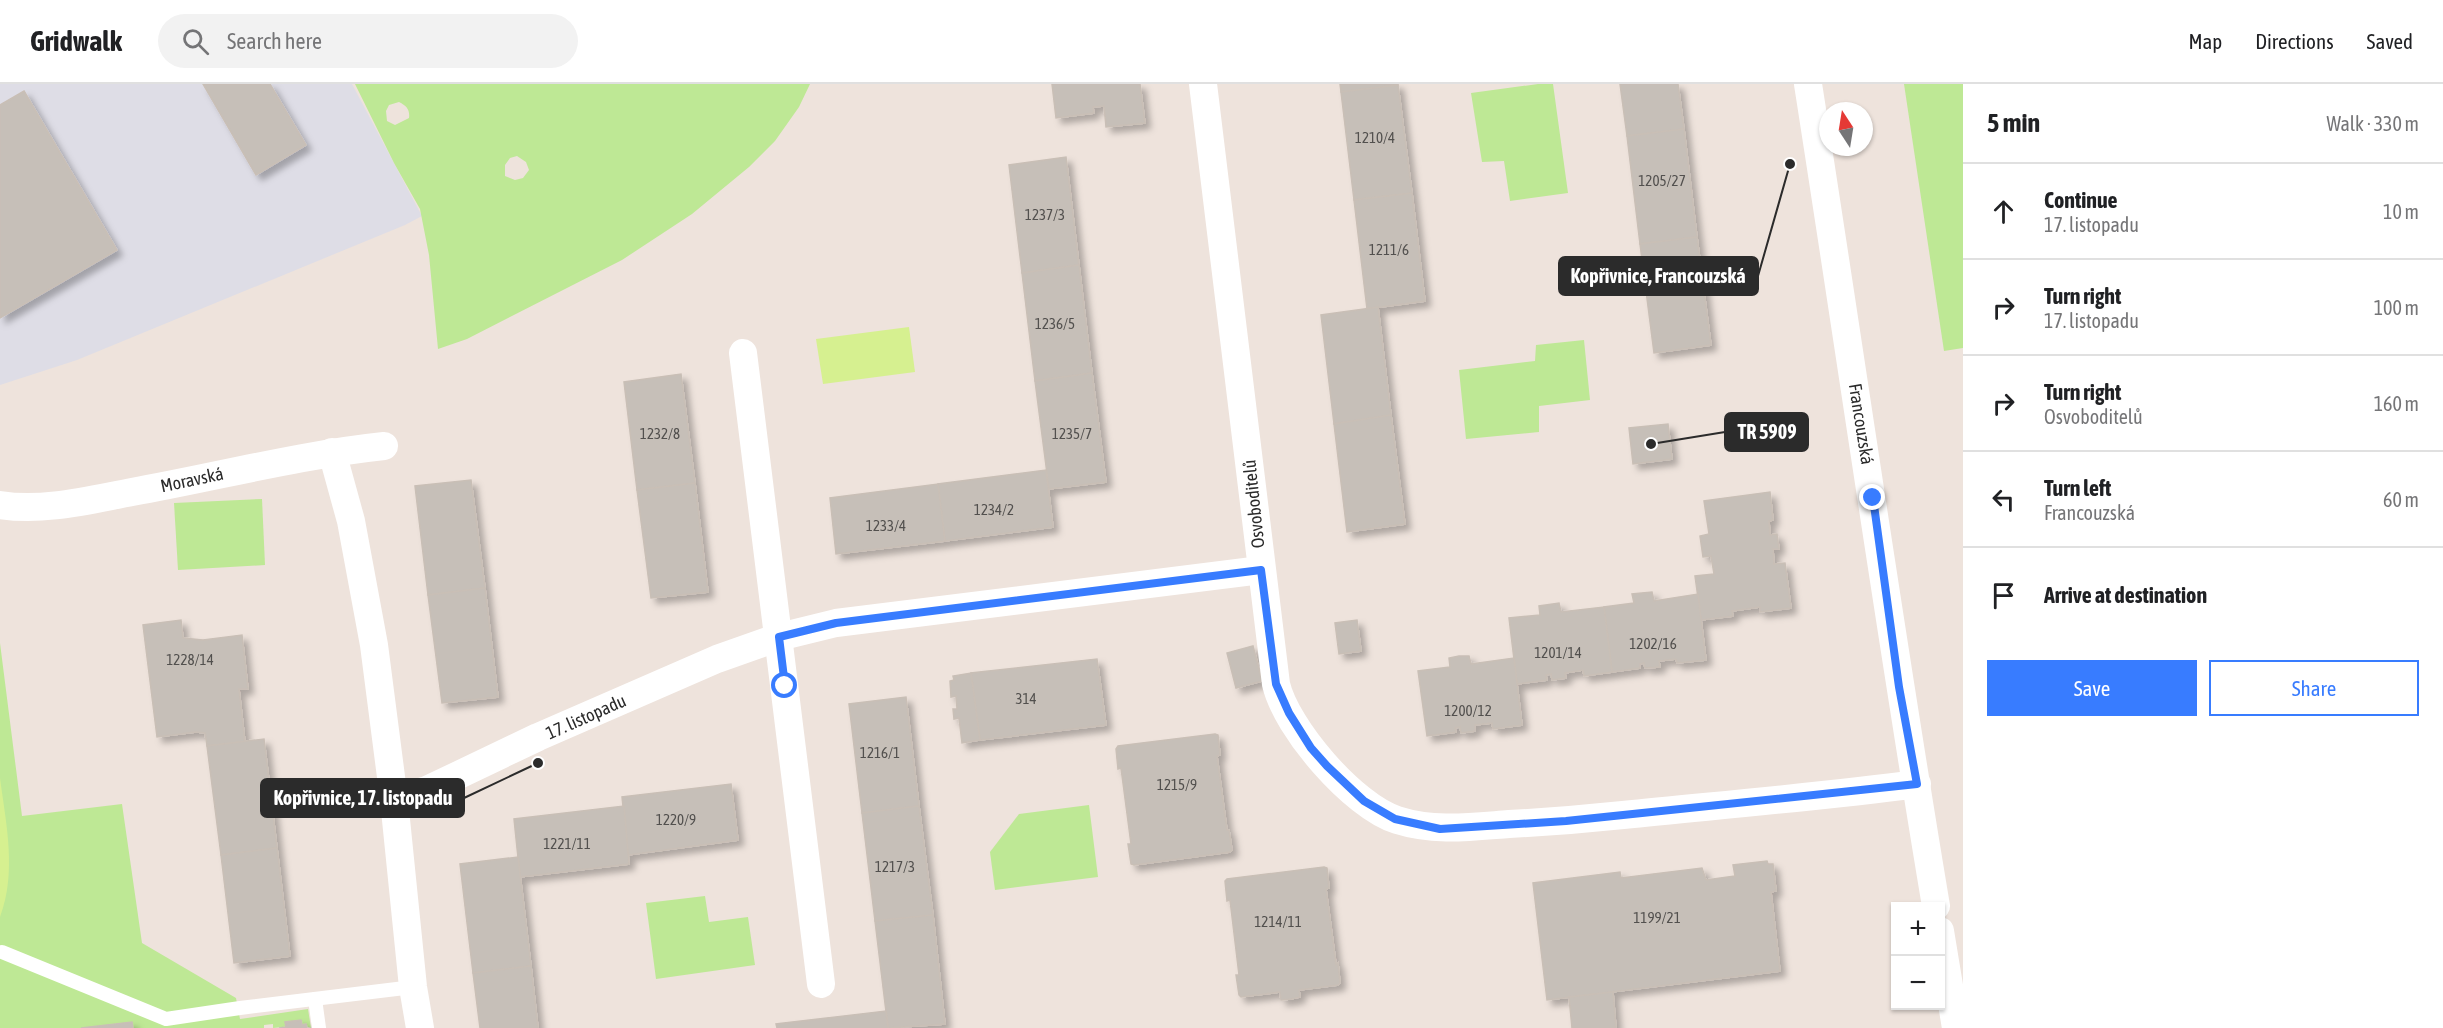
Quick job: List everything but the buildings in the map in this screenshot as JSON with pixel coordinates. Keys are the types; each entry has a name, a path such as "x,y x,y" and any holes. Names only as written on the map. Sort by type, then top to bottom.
{"street":[{"name":"Osvoboditelů","path":"1203,84 1276,684 1289,713 1311,748 1327,766 1364,801 1395,819 1440,829 1566,821 1917,784"},
{"name":"Francouzská","path":"1808,84 1859,406 1899,687 1935,902"},
{"path":"742,353 821,984"},
{"name":"Moravská","path":"0,505 37,507 86,501 332,452 384,446"},
{"path":"332,452 351,521 366,599 394,800 413,987 420,1028"},
{"name":"17. listopadu","path":"394,800 427,790 538,737 717,659 779,637 836,623 1261,570"},
{"path":"1945,956 1956,1028"}],"lane":[{"path":"2,952 166,1024 315,999 413,987"},
{"path":"315,999 319,1028"}],"shaded area":[{"path":"0,84 352,84 422,216 77,360 0,385"}],"green space":[{"path":"355,84 810,84 799,107 775,141 749,167 692,214 622,260 467,339 438,349 429,255 420,209 394,163","holes":["399,102 407,108 409,118 395,125 387,121 386,111 389,105","517,156 526,162 529,170 523,178 515,180 505,176 505,165 510,158"]},
{"path":"1553,84 1568,193 1510,201 1504,161 1482,162 1471,93"},
{"path":"1904,84 1963,84 1963,348 1944,351"},
{"path":"909,327 915,372 823,384 816,339"},
{"path":"1584,340 1590,400 1539,406 1539,432 1466,439 1459,370 1535,361 1536,345"},
{"path":"262,499 265,565 178,570 174,503"},
{"path":"0,643 22,816 122,804 142,943 236,998 240,1019 308,1009 311,1028 302,1025 273,1028 273,1024 264,1025 264,1028 133,1028 132,1022 81,1028 0,1028"},
{"path":"0,778 9,865 8,883 0,917"},
{"path":"1089,805 1098,877 995,890 990,852 1019,814"},
{"path":"705,896 709,922 748,917 755,965 656,979 646,903"}],"place":[{"name":"Kopřivnice, Francouzská","path":"1790,164"},
{"name":"TR 5909","path":"1651,444"},
{"name":"Kopřivnice, 17. listopadu","path":"538,763"}],"route":[{"path":"785,686 779,637 836,623 1261,570 1276,684 1289,713 1311,748 1327,766 1364,801 1395,819 1440,829 1566,821 1917,784 1899,687 1873,498"}]}
